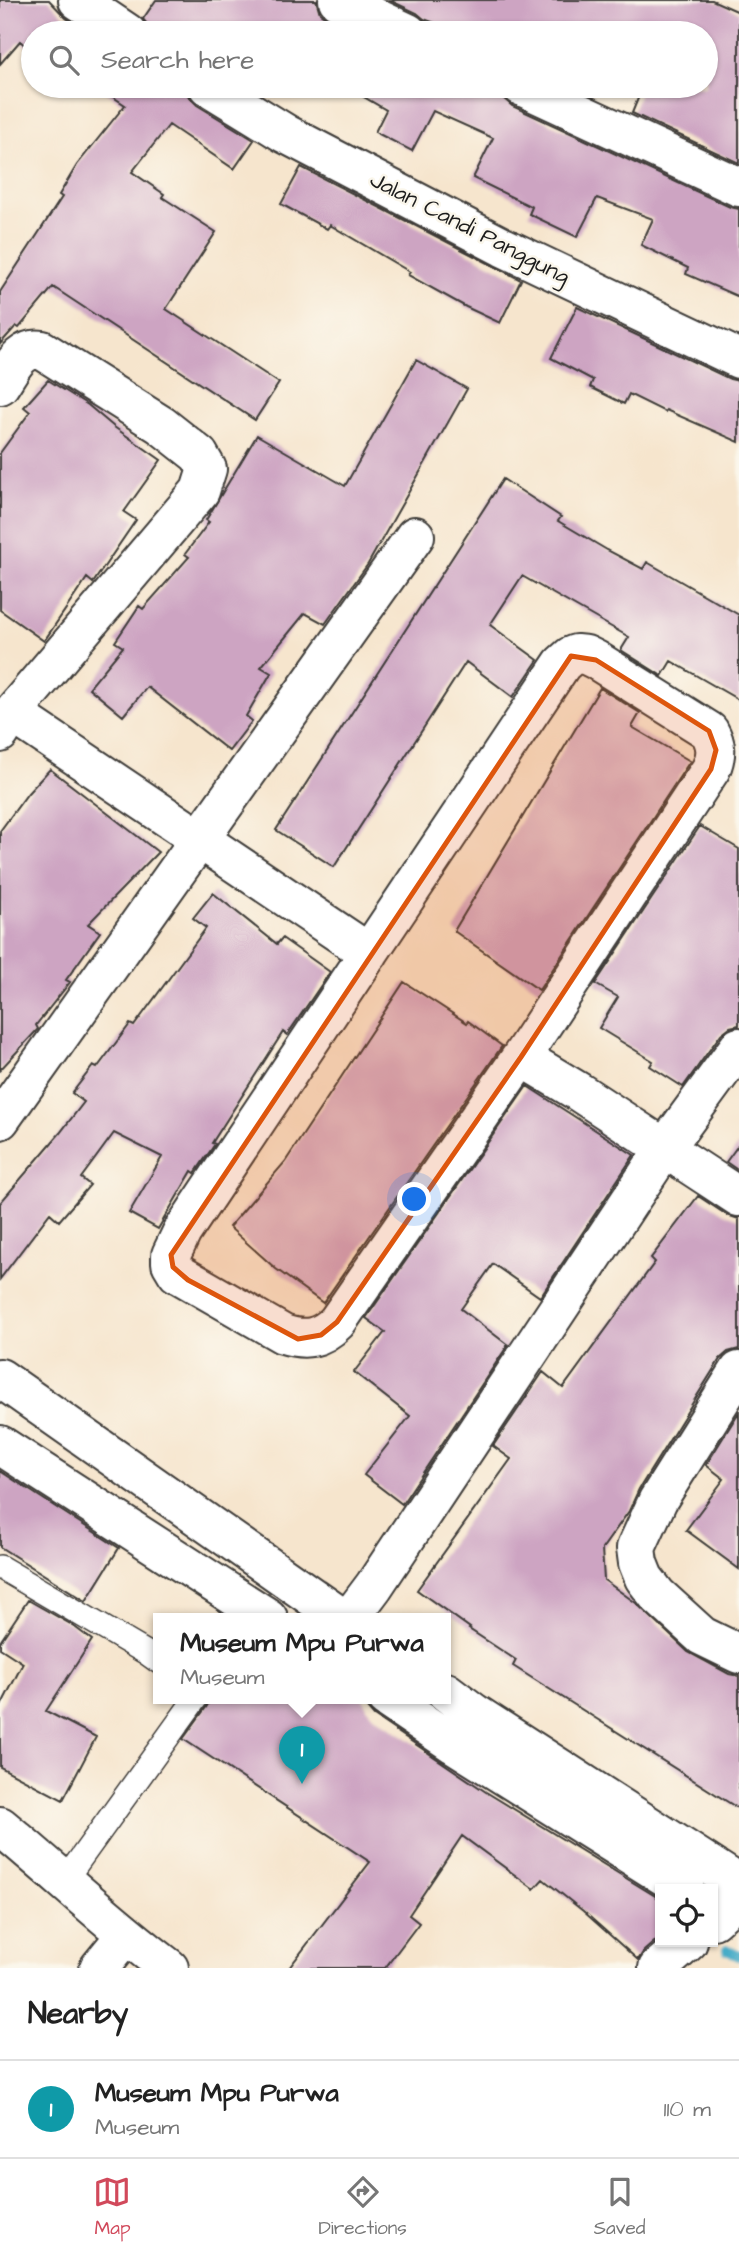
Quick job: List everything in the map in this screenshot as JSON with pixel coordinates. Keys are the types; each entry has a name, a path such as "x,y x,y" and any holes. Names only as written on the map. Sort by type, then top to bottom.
{"street":[{"path":"78,0 109,21"},
{"path":"338,0 383,21"},
{"name":"Jalan Candi Panggung","path":"228,98 286,134 491,241 739,359"},
{"path":"547,98 739,187"},
{"path":"0,385 22,354 31,349 42,350 161,425 199,454 206,469 200,491 6,723 198,840 369,953"},
{"path":"0,1120 415,536"},
{"path":"586,655 709,731 715,741 716,750 710,769 521,1058 337,1322 327,1332 306,1339 283,1334 177,1273 171,1263 171,1255 182,1232 562,664 571,656 586,655"},
{"path":"354,1613 665,1148 739,1047"},
{"path":"521,1058 579,1092 739,1197"},
{"path":"739,1371 658,1500 636,1548 644,1578 657,1595 702,1636 739,1654"},
{"path":"0,1378 335,1613"},
{"path":"0,1445 256,1613"},
{"path":"410,1704 458,1716 727,1906"},
{"path":"458,1716 678,1884"},
{"path":"0,1826 125,1935 169,1968"},
{"path":"99,1968 125,1935"},
{"path":"657,1968 682,1947"}],"lane":[{"path":"0,1567 153,1658"},
{"path":"65,1880 192,1704"}],"highlighted area":[{"path":"571,656 596,660 709,731 716,750 711,769 521,1057 337,1322 321,1335 298,1339 188,1280 173,1267 171,1255"}],"building":[{"path":"0,0 49,0 70,21 21,21 21,42 0,64"},
{"path":"156,0 316,0 320,13 332,21 145,21 143,19"},
{"path":"389,0 712,0 739,12 739,163 632,113 638,98 718,98 718,21 429,21"},
{"path":"115,98 190,98 254,140 234,169 169,125 132,172 164,194 162,197 216,232 166,309 279,383 255,420 53,287 19,328 16,326 0,344 0,292 62,197 59,195 77,165 125,105"},
{"path":"366,98 503,98 512,106 739,209 739,297 686,274 688,268 641,245 653,219 597,198 577,237 529,214 532,207 473,178 493,138 433,111 412,151 375,132 386,110"},
{"path":"301,167 521,280 500,323 408,275 410,272 330,225 327,229 281,204"},
{"path":"577,307 739,381 739,442 629,394 624,404 590,387 593,380 551,358"},
{"path":"416,360 467,389 368,564 325,624 305,613 261,667 271,673 246,716 252,721 229,751 147,687 123,716 89,688 123,647 115,642 139,606 143,609 189,557 185,554 209,522 206,520 257,435 345,486"},
{"path":"48,380 88,405 161,460 124,512 136,520 93,583 87,578 44,641 0,610 0,453 30,412 24,407"},
{"path":"503,479 561,517 558,521 607,550 643,569 647,562 739,615 739,700 671,661 662,676 621,650 629,637 522,576 490,625 538,660 513,697 466,662 334,867 276,830"},
{"path":"600,688 640,713 632,727 690,761 539,990 454,931"},
{"path":"50,769 158,852 88,924 100,932 66,980 70,982 36,1025 38,1029 0,1070 0,831"},
{"path":"700,826 739,849 739,1025 730,1027 721,1034 683,1087 650,1066 653,1061 599,1028 618,997 595,984"},
{"path":"213,893 277,944 282,938 330,972 287,1035 283,1032 212,1143 215,1144 195,1173 192,1171 158,1229 129,1213 162,1157 114,1133 81,1178 90,1185 59,1221 50,1213 0,1279 0,1203 84,1102 72,1093 93,1066 97,1068 130,1024 134,1026 206,928 193,918"},
{"path":"404,982 467,1023 468,1021 502,1046 323,1303 276,1269 229,1227 285,1162"},
{"path":"527,1086 634,1155 540,1297 493,1264 461,1309 508,1345 402,1504 364,1475 410,1416 354,1372 385,1332 366,1318"},
{"path":"739,1144 739,1171 726,1162"},
{"path":"698,1196 727,1215 739,1219 739,1349 728,1352 720,1359 639,1489 629,1511 602,1549 604,1580 636,1603 688,1652 729,1674 739,1676 739,1809 513,1666 516,1660 417,1590 511,1459 493,1446 543,1372 563,1388 655,1262 651,1258"},
{"path":"739,1412 739,1569 686,1530 724,1479 706,1465"},
{"path":"0,1471 119,1548 86,1601 0,1547"},
{"path":"28,1600 72,1625 92,1640 46,1711 96,1737 63,1800 0,1767 0,1708 23,1663 0,1648 0,1642"},
{"path":"208,1704 366,1704 374,1716 486,1792 655,1896 655,1941 638,1960 543,1879 534,1889 462,1836 409,1915 419,1923 385,1968 289,1968 370,1862 183,1739"}],"waterway":[{"path":"727,1950 739,1956"}],"place":[{"name":"Museum Mpu Purwa","path":"302,1784"}]}
